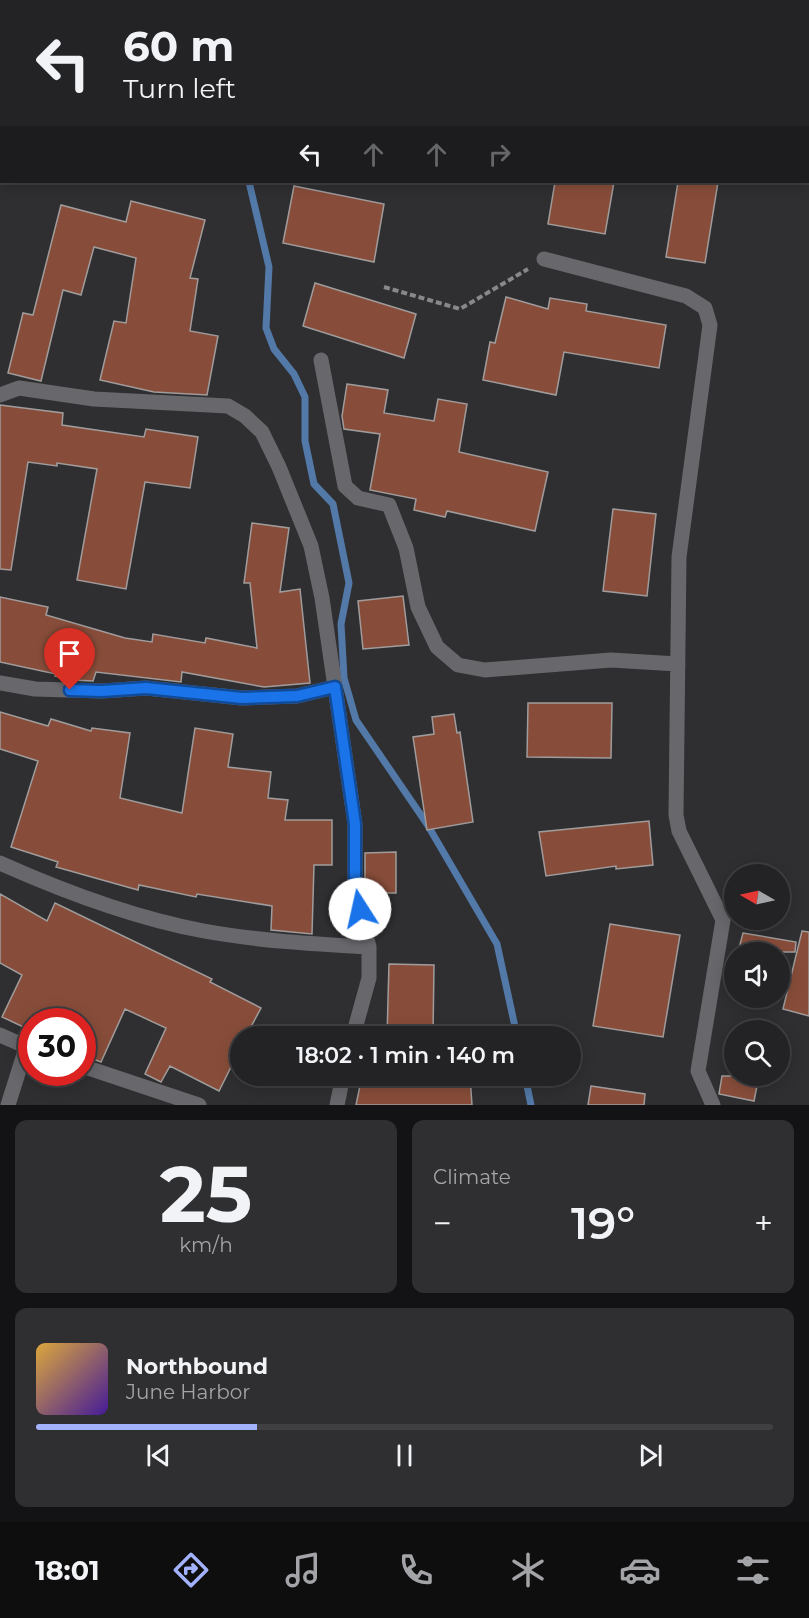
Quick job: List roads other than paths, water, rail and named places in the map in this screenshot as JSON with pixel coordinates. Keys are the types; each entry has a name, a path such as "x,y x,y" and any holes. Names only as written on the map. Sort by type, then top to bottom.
{"street":[{"path":"544,259 686,296 705,308 710,325 679,557 676,815 679,831 723,920 698,1071 713,1105"},
{"path":"321,360 345,486 358,498 389,505 406,548 418,607 437,647 458,665 485,670 611,660 678,664"},
{"path":"0,395 19,388 94,399 228,406 245,416 262,432 297,506 311,546 335,687 355,824 355,893 369,947 369,978 356,1026"},
{"path":"0,683 35,689 102,691 146,688 242,698 297,696 335,687"},
{"path":"0,863 118,910 202,931 296,943 369,947"},
{"path":"0,1035 18,1044"},
{"path":"96,1071 199,1105"},
{"path":"8,1105 18,1078"},
{"path":"337,1105 341,1086"}],"waterway":[{"path":"249,183 269,267 266,328 274,349 294,374 305,397 305,441 314,484 333,504 349,583 341,624 344,678 356,720 427,824 497,944 515,1026"},
{"path":"527,1086 531,1105"}]}
